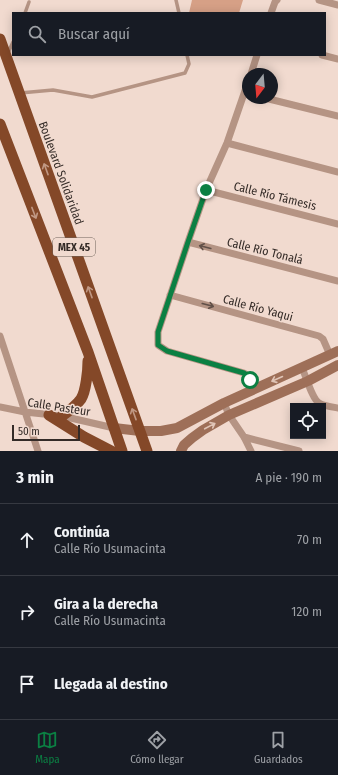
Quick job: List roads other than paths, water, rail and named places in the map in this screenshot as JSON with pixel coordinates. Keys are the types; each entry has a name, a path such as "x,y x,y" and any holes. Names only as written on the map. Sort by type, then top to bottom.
{"highway":[{"name":"Boulevard Solidaridad","path":"1,42 147,451"},
{"name":"MEX 45","path":"0,124 88,352 122,451"},
{"path":"62,416 74,407 82,397 88,371 88,352"},
{"path":"49,415 111,451"}],"main road":[{"path":"114,428 140,431 161,431 177,428 253,389 334,353"},
{"path":"181,451 184,445 203,430 338,365"}],"street":[{"path":"271,12 277,0"},
{"path":"319,0 329,1 338,5"},
{"path":"253,68 257,56"},
{"path":"326,56 338,59"},
{"path":"278,101 338,116"},
{"path":"242,104 227,143 206,190 158,332 158,345 167,351 244,373 248,376 253,389"},
{"path":"227,143 338,172"},
{"name":"Calle Río Támesis","path":"206,190 338,224"},
{"name":"Calle Río Tonalá","path":"188,242 338,281"},
{"name":"Calle Río Yaqui","path":"170,295 319,336 334,353"},
{"path":"1,339 38,451"},
{"path":"302,368 314,398 318,403 338,408"},
{"path":"224,403 251,451"},
{"name":"Calle Pasteur","path":"0,406 25,412 62,416 114,428"},
{"path":"244,437 299,451"}],"lane":[{"path":"176,0 179,12"},
{"path":"25,12 29,2"},
{"path":"6,58 12,44"},
{"path":"19,93 53,90 92,97 186,74 189,64 188,56"}]}
